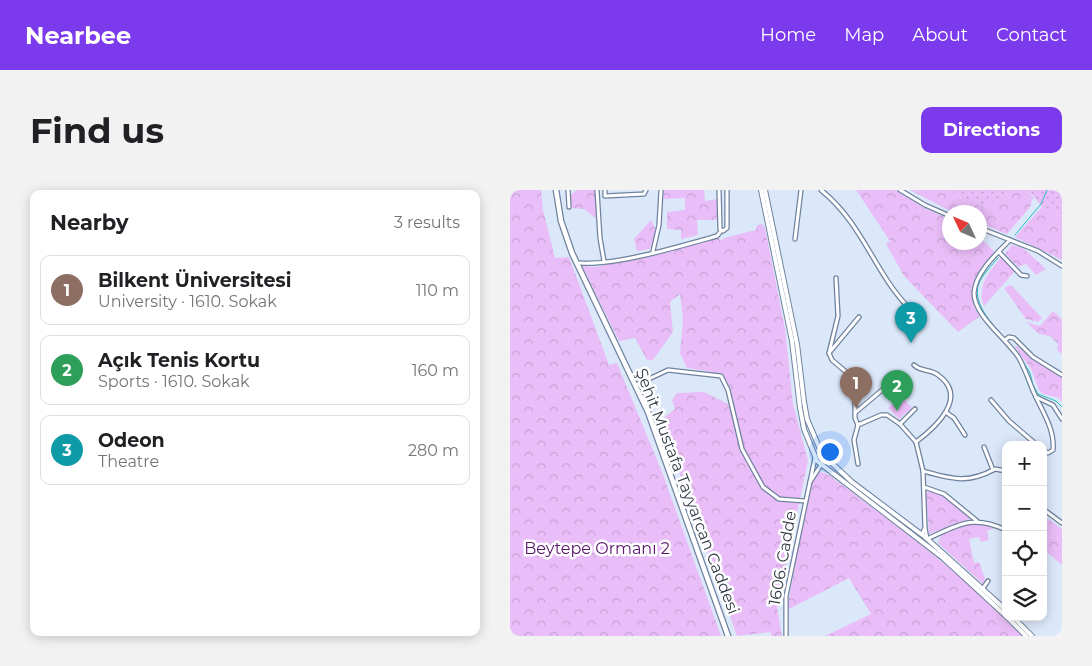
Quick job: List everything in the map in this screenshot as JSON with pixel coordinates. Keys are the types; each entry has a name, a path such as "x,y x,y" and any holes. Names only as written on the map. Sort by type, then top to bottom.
{"main road":[{"name":"Şehit Mustafa Tayyarcan Caddesi","path":"556,190 561,221 575,262 636,385 657,435 728,636"}],"street":[{"path":"568,190 569,207"},
{"path":"597,190 604,261"},
{"path":"605,190 605,196 644,194 646,190"},
{"path":"652,252 660,225 660,190"},
{"path":"580,263 604,261 652,252 717,236 720,230 719,190"},
{"path":"720,230 727,228 727,190"},
{"path":"763,190 797,344 807,419 824,456 852,482 927,536 1002,608"},
{"path":"763,190 792,341 800,408 815,458 821,465 982,590"},
{"path":"795,239 801,190"},
{"path":"821,190 840,206 855,226 892,287 908,307"},
{"path":"900,190 942,212"},
{"path":"987,231 1038,251 1062,266"},
{"path":"1010,240 981,274 974,293 980,312 1007,339 1022,364 1045,414 1054,444 1051,453 1047,452"},
{"path":"998,252 1021,275 1027,276"},
{"path":"836,278 838,316 829,353 832,360 849,372 852,377 855,389 855,418 858,425 854,440 858,464"},
{"path":"829,353 859,317"},
{"path":"1007,339 1014,338 1033,357 1062,375"},
{"path":"914,365 922,370 936,373 948,384 950,394 947,413 916,442"},
{"path":"636,385 668,370 721,376 730,395 742,449 763,487 779,499 805,501"},
{"path":"856,412 888,385"},
{"path":"1036,397 1053,405 1062,419"},
{"path":"991,400 1009,421 1032,441"},
{"path":"900,424 915,409"},
{"path":"947,413 954,418 965,436"},
{"path":"858,425 881,415 892,417 916,442 923,470 925,528 927,536"},
{"path":"984,447 993,470"},
{"path":"815,458 824,456"},
{"path":"821,465 824,456"},
{"name":"1606. Cadde","path":"786,636 786,596 815,458"},
{"name":"1606. Cadde","path":"808,485 821,465"},
{"path":"923,470 966,480 982,476 993,470 1002,469"},
{"path":"924,487 944,494 977,521"},
{"path":"1047,511 1062,523"},
{"path":"922,543 921,538 939,534 962,523 977,521 993,524 1002,528"},
{"path":"936,546 935,539 939,534"},
{"path":"982,590 988,581"},
{"path":"1010,621 1026,636"},
{"path":"1017,621 1032,636"}],"green space":[{"name":"Beytepe Ormanı 2","path":"510,190 541,190 543,210 555,258 569,257 609,365 617,363 662,472 721,636 510,636"},
{"path":"577,190 596,190 597,219 584,209 572,208 570,195"},
{"path":"663,190 704,190 705,201 717,199 717,220 697,220 698,235 681,239 681,230 667,229 667,212 685,210 685,198 664,199"},
{"path":"856,190 895,190 926,209 942,216 942,250 987,250 987,245 995,252 979,275 972,290 972,299 980,316 958,332 904,276 886,244 890,241"},
{"path":"910,190 947,190 979,205 942,205 942,207"},
{"path":"947,190 1010,190 987,207 987,205 979,205"},
{"path":"1010,190 1028,190 1033,198 1030,207 1007,234 987,226 987,207"},
{"path":"1028,190 1062,190 1062,217 1042,207"},
{"path":"1042,207 1062,217 1062,260 1015,237"},
{"path":"651,220 656,230 650,249 637,251 634,239"},
{"path":"762,224 765,228 785,329 793,404 808,461 777,607 782,636 772,636 770,632 737,636 661,420 675,409 672,400 677,393 704,392 734,407 730,386 726,380 715,373 687,368 680,353 683,320 680,294 670,302 673,332 653,360 647,360 635,338 619,341 582,266 596,267 718,238 722,240 756,230 757,225"},
{"path":"1012,245 1023,248 1046,269 1036,275 1026,264 1018,267 1005,254"},
{"path":"1001,257 1015,271 984,306 982,292 985,280"},
{"path":"1011,285 1042,318 1038,322 1026,319 1004,288"},
{"path":"1053,311 1062,319 1062,354 1057,350 1058,344 1050,336 1039,334 1026,322 1040,326"},
{"path":"1017,346 1032,359 1062,378 1062,402 1059,398 1043,394 1039,390 1031,369 1015,347"},
{"path":"901,396 912,408 899,419 888,408"},
{"path":"821,472 829,475 929,551 1000,613 1002,621 1008,621 1022,636 825,636 871,614 849,578 787,610 809,486 815,475"},
{"path":"932,490 951,501 971,518 929,534 926,493"},
{"path":"1047,518 1062,529 1062,565 1047,552"},
{"path":"973,523 995,528 987,531 989,540 981,542 979,537 969,539 974,563 979,562 986,582 984,585 938,543 942,534"}],"waterway":[{"path":"1015,235 1041,204 1047,190"},
{"path":"998,258 979,283 977,292 979,302 990,321 1018,355"},
{"path":"1021,358 1030,373 1038,394 1056,401 1062,407"}],"place":[{"name":"Odeon","path":"911,343"},
{"name":"Bilkent Üniversitesi","path":"856,408"},
{"name":"Açık Tenis Kortu","path":"897,411"}]}
